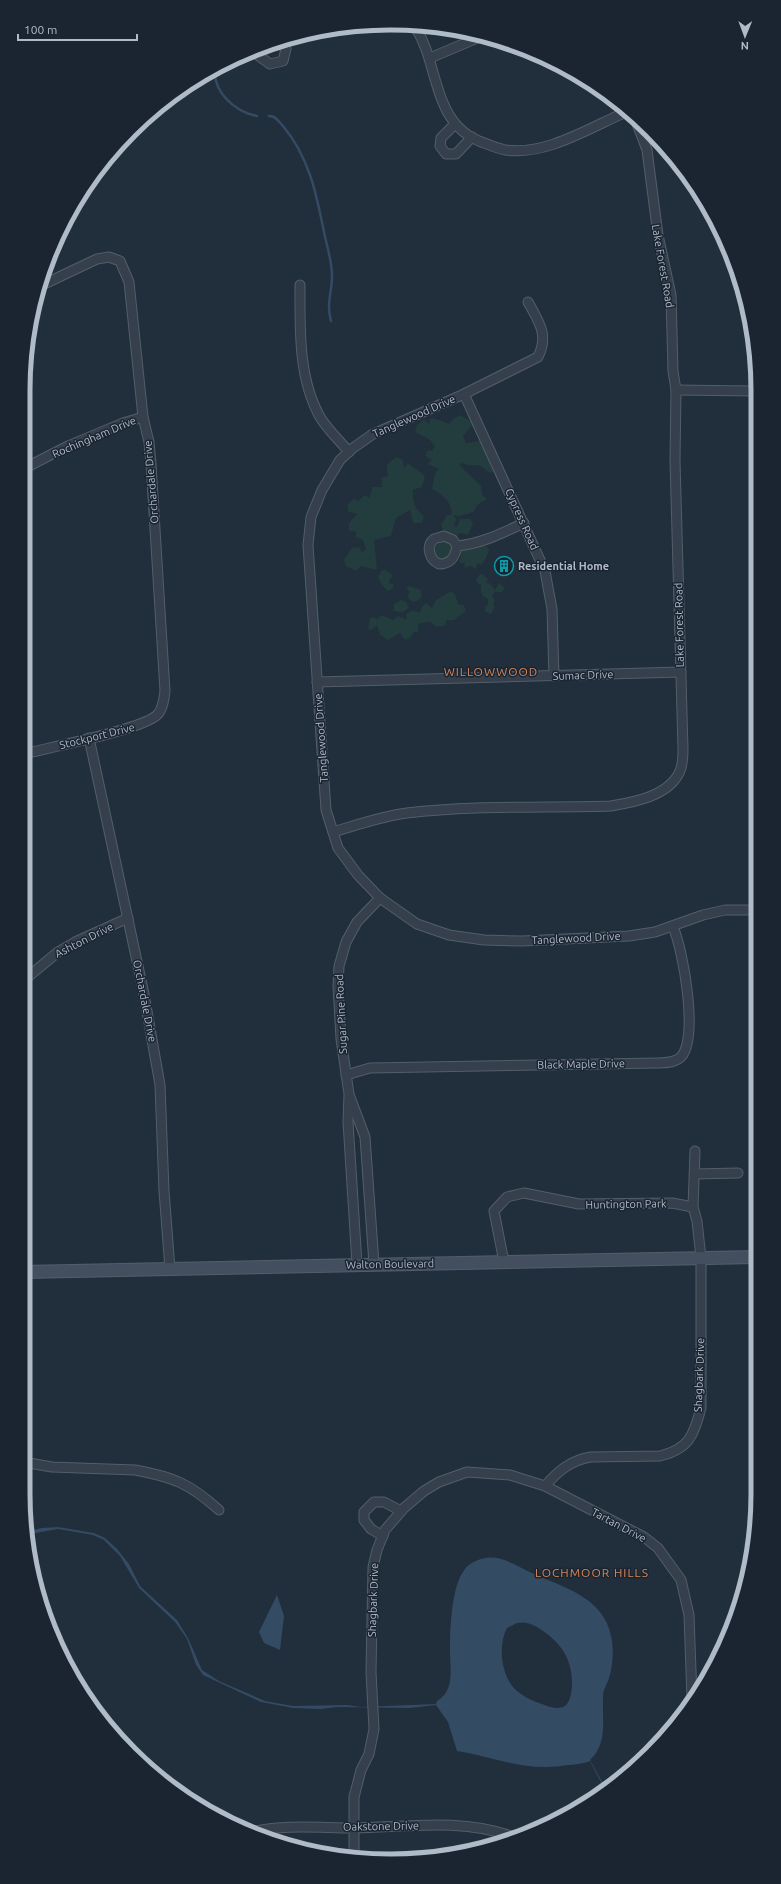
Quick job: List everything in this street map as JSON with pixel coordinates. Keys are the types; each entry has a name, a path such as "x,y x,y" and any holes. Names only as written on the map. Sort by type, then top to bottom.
{"main road":[{"name":"Walton Boulevard","path":"30,1272 751,1257"}],"street":[{"path":"418,31 430,58 443,104 455,124 472,138 505,150 538,148 568,138 622,114"},
{"path":"430,58 473,40"},
{"path":"258,55 270,64 283,61 286,49 283,46"},
{"path":"455,124 441,138 440,146 446,154 456,154 472,138"},
{"name":"Lake Forest Road","path":"333,832 371,820 406,813 466,808 611,806 647,798 672,784 680,771 682,763 675,460 676,390 673,372 670,295 658,235 647,150 640,131"},
{"name":"Orchardale Drive","path":"46,283 97,259 110,257 120,261 129,282 143,417 150,456 165,691 163,705"},
{"path":"300,285 300,313 305,372 310,397 320,418 349,452"},
{"name":"Tanglewood Drive","path":"528,302 541,328 543,347 538,357 464,394 373,434 340,460 330,477 311,517 308,545 326,810 338,848 358,875 380,898 417,924 449,935 484,940 522,941 629,936 655,932 672,927 703,914 725,910 751,910"},
{"path":"676,390 751,391"},
{"name":"Cypress Road","path":"464,394 545,571 552,610 554,676"},
{"name":"Rochingham Drive","path":"30,465 122,423 143,417"},
{"path":"457,546 466,546 494,537 524,523"},
{"name":"Sumac Drive","path":"317,682 681,672"},
{"name":"Stockport Drive","path":"30,752 134,727 152,719 158,714 163,705"},
{"name":"Orchardale Drive","path":"89,738 144,994 160,1085 164,1191 170,1269"},
{"name":"Sugar Pine Road","path":"356,1264 348,1122 349,1094 340,1024 339,966 346,942 357,922 380,898"},
{"name":"Ashton Drive","path":"30,975 58,952 77,941 128,918"},
{"name":"Black Maple Drive","path":"346,1075 370,1068 658,1063 670,1062 680,1058 686,1049 689,1017 683,959 678,938 672,927"},
{"name":"Sugar Pine Road","path":"349,1094 365,1137 374,1264"},
{"path":"695,1151 693,1208 697,1221 700,1258"},
{"path":"695,1174 738,1172"},
{"name":"Huntington Park","path":"504,1262 494,1211 507,1197 524,1193 579,1204 672,1203 693,1208"},
{"name":"Shagbark Drive","path":"354,1852 354,1797 361,1770 369,1754 374,1729 371,1672 373,1568 377,1550 385,1530 401,1511 424,1491 439,1482 467,1472 510,1475 545,1486 558,1472 580,1459 591,1457 660,1456 680,1449 689,1440 696,1427 701,1408 700,1258"},
{"path":"30,1463 52,1467 135,1470 147,1472 169,1478 188,1486 198,1492 219,1510"},
{"name":"Tartan Drive","path":"545,1486 644,1537 658,1548 670,1564 681,1580 689,1615 692,1691"},
{"path":"383,1536 371,1529 364,1520 364,1512 374,1502 384,1502 401,1511"},
{"name":"Oakstone Drive","path":"261,1830 283,1826 354,1828 466,1826 494,1830 507,1835"}],"green space":[{"path":"460,415 474,423 463,436 466,443 480,441 494,471 490,473 479,465 468,465 461,463 459,465 481,486 482,495 487,499 477,505 474,512 459,516 453,515 456,519 454,525 457,527 460,519 470,519 473,524 468,535 460,533 455,537 443,531 441,525 447,515 452,515 450,506 444,496 432,489 435,473 439,469 427,464 432,460 425,456 428,450 432,451 435,446 429,439 415,432 417,425 424,419 429,424 430,419 434,418 449,424 453,419"},
{"path":"397,457 403,460 404,468 408,463 425,476 422,487 413,490 415,504 424,516 422,523 413,523 410,510 396,518 391,536 374,540 377,569 361,566 356,571 346,566 344,560 352,548 359,547 362,553 366,549 363,540 355,537 357,532 349,531 349,523 357,514 348,511 348,504 354,499 358,501 365,495 369,498 373,487 382,487 381,478 388,476 387,467 391,461"},
{"path":"448,539 453,543 452,553 442,562 432,554 435,545 442,540"},
{"path":"465,540 482,543 483,546 487,546 489,550 481,565 478,563 475,569 471,566 464,568 465,561 462,564 459,562 461,557 459,550"},
{"path":"385,570 394,576 390,579 389,583 393,584 394,587 389,591 383,586 378,577 378,575 381,574 380,571"},
{"path":"480,574 483,574 488,580 486,583 489,583 495,590 499,583 505,588 501,593 495,591 492,597 495,600 493,604 495,607 491,614 485,612 485,607 488,605 488,599 482,594 481,585 478,584 476,579"},
{"path":"409,586 421,590 422,596 419,600 413,602 408,598 409,591 406,589"},
{"path":"451,591 455,594 458,604 464,605 466,611 454,620 446,620 446,625 437,627 430,622 419,623 418,632 414,632 410,638 405,640 400,633 388,640 380,635 377,625 371,630 368,629 370,618 374,617 377,619 382,615 393,620 398,616 407,620 406,614 413,610 420,613 422,607 426,603 432,608 436,600"},
{"path":"401,600 406,602 409,608 403,612 394,611 394,604"}],"water":[{"path":"58,1527 94,1533 105,1538 117,1549 129,1564 140,1586 177,1620 188,1638 202,1670 219,1681 265,1701 293,1706 347,1705 361,1707 436,1704 437,1701 447,1692 449,1686 451,1672 450,1642 452,1608 460,1577 469,1565 477,1560 498,1558 516,1565 580,1595 600,1612 607,1623 612,1641 613,1657 609,1678 603,1694 602,1739 596,1754 590,1760 603,1784 602,1785 590,1761 553,1767 538,1767 457,1751 448,1722 436,1705 410,1708 337,1707 321,1709 293,1708 261,1702 203,1675 196,1665 187,1639 175,1622 139,1588 120,1556 104,1540 93,1535 58,1529 32,1534 32,1530","holes":["517,1623 534,1625 550,1636 565,1654 571,1669 572,1677 570,1699 565,1706 554,1708 534,1701 519,1693 509,1681 503,1666 502,1642 507,1628"]},
{"path":"277,1595 284,1616 280,1650 264,1643 259,1632"}],"waterway":[{"path":"215,75 218,85 227,100 241,110 257,116"},
{"path":"269,116 277,119 292,138 300,151 311,178 330,256 332,282 329,309 331,321"}],"place":[{"name":"Residential Home","path":"504,566"}],"district":[{"name":"WILLOWWOOD","path":"491,672"},
{"name":"LOCHMOOR HILLS","path":"592,1573"}]}
